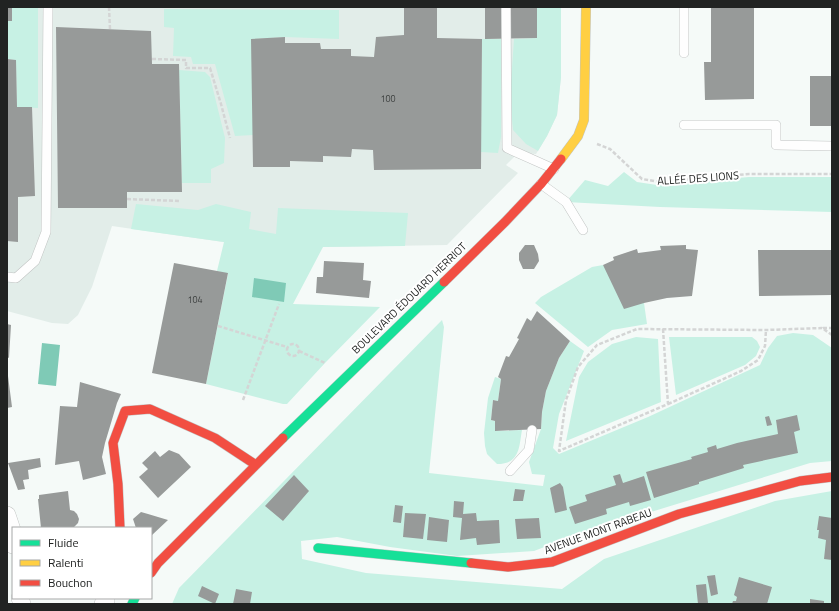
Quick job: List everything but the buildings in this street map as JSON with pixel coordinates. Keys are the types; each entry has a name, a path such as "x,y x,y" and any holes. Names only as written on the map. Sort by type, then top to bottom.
{"street":[{"name":"BOULEVARD ÉDOUARD HERRIOT","path":"152,572 158,563 256,465 505,222 554,169 578,136 584,120 586,7"},
{"path":"120,527 118,484 113,443 125,411 150,409 215,438 256,465"},
{"name":"AVENUE MONT RABEAU","path":"318,548 508,567 552,562 679,514 800,481 832,477"},
{"path":"7,515 12,530"},
{"name":"BOULEVARD ÉDOUARD HERRIOT","path":"152,578 158,563"}],"lane":[{"path":"7,277 16,278 35,261 46,232 48,7"},
{"path":"506,7 507,148 554,169"},
{"path":"684,7 684,53"},
{"path":"684,125 776,126 776,144 832,146"},
{"path":"541,184 566,202 583,230"},
{"path":"510,471 529,450 532,430"}],"path":[{"path":"109,7 110,29"},
{"path":"152,59 186,60 186,68 210,68 230,138"},
{"name":"ALLÉE DES LIONS","path":"578,136 610,149 642,180 660,182 749,174 832,174"},
{"path":"127,199 179,201"},
{"path":"243,400 279,304"},
{"path":"218,326 287,347"},
{"path":"822,328 832,335"},
{"path":"766,330 765,346 758,360 741,371 559,451 566,400 578,367 597,345 637,329 766,330 832,328"},
{"path":"663,329 668,404"},
{"path":"287,347 294,343 297,345 299,351 325,363"},
{"path":"287,347 287,353 291,356 297,355 299,351"}],"shaded area":[{"path":"7,7 561,7 561,77 557,115 536,154 518,153 506,165 518,173 447,245 264,248 112,226 92,287 78,315 68,324 52,323 7,311"},
{"path":"12,7 38,7 38,108 17,107 16,60 7,59 7,21 12,21"},
{"path":"537,7 561,7 561,77 557,115 538,151 526,144 513,130 510,99 514,39 537,38"},
{"path":"164,9 339,10 339,39 285,37 252,39 253,135 235,136 215,64 193,64 191,57 173,56 174,28 164,27"},
{"path":"482,39 501,39 501,137 498,153 481,152"},
{"path":"179,70 205,72 210,77 225,138 224,163 211,169 211,183 182,183"},
{"path":"624,172 637,182 657,185 749,177 832,177 832,212 660,207 566,202 585,180 608,186"},
{"path":"136,204 198,210 216,204 251,212 249,229 276,234 278,208 408,213 405,246 323,247 293,304 380,307 287,404 283,404 206,384 228,274 217,271 224,242 131,229"},
{"path":"603,265 644,303 647,324 612,330 588,347 535,303 541,297 592,267"},
{"path":"254,278 286,283 284,302 252,297"},
{"path":"442,320 444,327 429,473 543,486 545,475 532,474 529,462 541,429 542,412 546,391 559,358 570,341 584,351 559,414 553,448 559,454 648,417 760,365 768,348 777,336 793,333 813,335 832,348 832,461 810,463 573,536 534,551 457,556 390,547 337,537 301,541 302,559 366,573 562,589 604,559 775,501 832,491 832,604 172,604 179,588"},
{"path":"636,337 658,339 661,402 566,441 579,377 588,362 612,344"},
{"path":"669,337 752,337 757,341 760,347 756,356 745,365 676,395"},
{"path":"42,343 60,345 56,386 38,384"},
{"path":"495,377 501,379 498,401 493,400 491,420 495,421 495,431 522,430 519,448 514,458 505,463 497,464 487,454 484,433 488,398"}],"traffic: fast":[{"path":"283,438 444,282"},
{"path":"318,548 471,563"},
{"path":"132,604 134,599"}],"traffic: slow":[{"path":"561,159 578,136 584,120 586,7"}],"traffic: jam":[{"path":"444,282 505,222 541,184 561,159"},
{"path":"120,527 118,484 113,443 125,411 150,409 215,438 256,465"},
{"path":"152,572 158,563 283,438"},
{"path":"471,563 508,567 552,562 679,514 800,481 832,477"}]}
